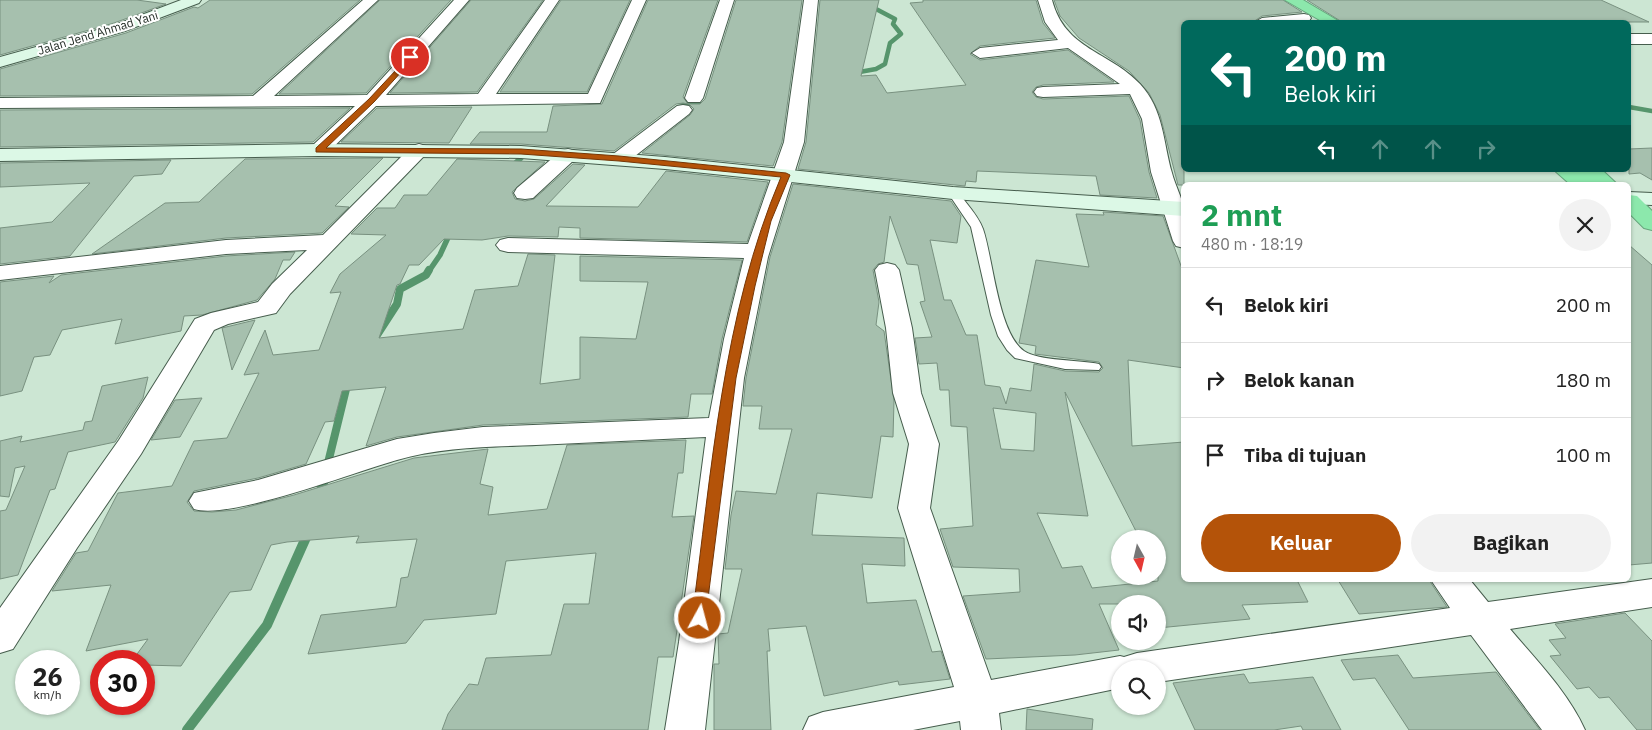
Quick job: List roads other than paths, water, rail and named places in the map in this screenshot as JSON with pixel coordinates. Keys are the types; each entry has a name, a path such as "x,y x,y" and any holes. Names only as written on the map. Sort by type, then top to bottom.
{"highway":[{"path":"1275,0 1309,20"},
{"path":"1292,0 1329,20"},
{"path":"1567,172 1581,182"},
{"path":"1592,172 1604,182"},
{"path":"1639,209 1652,241"}],"street":[{"name":"Jalan Jend Ahmad Yani","path":"0,56 105,26 176,0"},
{"name":"Jalan Jend Ahmad Yani","path":"0,62 120,28 194,0"},
{"path":"258,101 371,0"},
{"path":"318,150 372,100 462,0"},
{"path":"483,100 552,0"},
{"path":"0,103 594,99 639,0"},
{"path":"619,159 688,104 728,0"},
{"path":"686,730 730,378 759,251 767,221 786,175 802,103 802,84 811,0"},
{"path":"1045,0 1053,25 1073,43 1135,89 1150,114 1157,139 1160,170 1178,209 1181,225"},
{"path":"1631,39 1652,39"},
{"path":"980,53 1073,43"},
{"path":"1043,92 1135,89"},
{"path":"0,154 318,150 511,151 619,159 953,192 1178,209"},
{"path":"0,638 65,539 130,447 204,325 220,318 267,308 281,289 419,150"},
{"path":"525,193 568,155"},
{"path":"0,273 226,246 329,242"},
{"path":"508,245 759,251"},
{"path":"887,270 899,328 907,393 924,444 914,508 979,714"},
{"path":"205,501 259,491 397,449 434,442 483,437 723,427"},
{"path":"1451,582 1537,690 1565,730"},
{"path":"1166,665 1652,593"},
{"path":"823,730 979,714 1111,675"}],"lane":[{"path":"953,192 977,227 998,315 1005,336 1012,347 1020,355 1065,366 1094,367"}],"waterway":[{"path":"854,73 876,69 885,64 890,43 901,34 893,24 895,19 859,0"},
{"path":"679,102 705,105"},
{"path":"1631,107 1652,111"},
{"path":"510,168 521,158"},
{"path":"429,271 440,255 451,231"},
{"path":"375,338 397,304 400,289 426,275 429,270"},
{"path":"326,471 348,381"},
{"path":"320,496 326,470"},
{"path":"187,730 267,625 308,533"}]}
